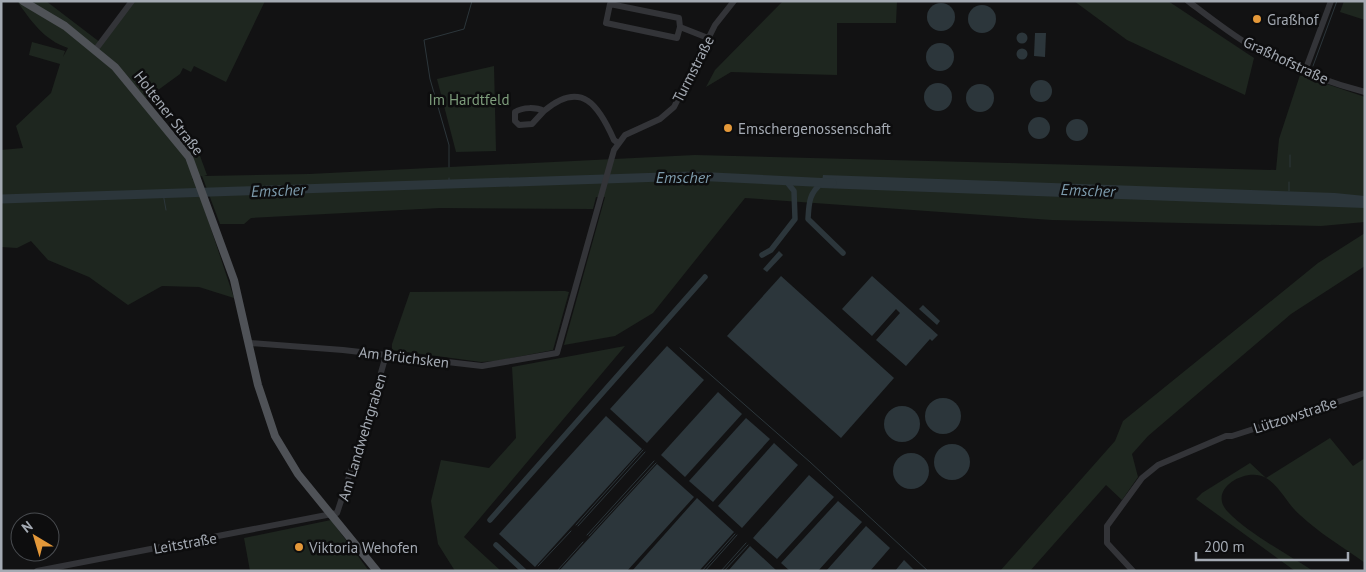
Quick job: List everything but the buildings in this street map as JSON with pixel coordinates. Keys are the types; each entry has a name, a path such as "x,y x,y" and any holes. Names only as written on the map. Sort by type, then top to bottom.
{"main road":[{"name":"Holtener Straße","path":"23,1 65,26 96,49 133,86 192,162 234,280 261,393 275,436 298,474 377,571"}],"street":[{"path":"96,49 132,1"},
{"name":"Turmstraße","path":"618,143 632,131 660,119 674,107 715,25 734,1"},
{"name":"Graßhofstraße","path":"1188,1 1250,46 1305,71 1365,92"},
{"path":"1305,71 1331,1"},
{"path":"610,4 679,18 680,27 678,38 606,23 610,4"},
{"path":"680,27 708,38"},
{"path":"544,111 565,100 578,98 588,100 599,109 614,140 618,143"},
{"name":"Am Brüchsken","path":"250,343 482,366 558,353 607,169 618,143"},
{"name":"Am Landwehrgraben","path":"333,515 339,509 386,355"},
{"name":"Lützowstraße","path":"1133,571 1108,543 1107,526 1142,478 1158,465 1226,436 1232,436 1365,392"},
{"name":"Leitstraße","path":"37,571 333,515"}],"green space":[{"path":"17,1 46,1 101,43 133,1 265,1 226,82 194,66 191,72 183,68 180,74 143,101 179,147 189,140 200,156 207,175 204,176 309,174 695,155 1276,170 1279,139 1300,75 1365,97 1365,222 1321,226 1052,220 745,198 653,313 615,336 564,345 605,197 596,197 593,209 440,208 251,218 244,224 220,224 202,176 192,179 195,181 234,298 199,287 162,286 128,305 89,277 48,260 31,241 17,248 1,247 1,150 23,148 16,126 51,93 60,64 29,55 32,42 65,51 63,57 68,48 59,45 45,35 33,23"},
{"path":"783,1 897,1 896,23 837,23 837,75 731,72 706,87 715,70"},
{"path":"1074,1 1168,1 1254,58 1245,95 1127,40"},
{"path":"1344,1 1365,1 1365,20 1340,12"},
{"name":"Im Hardtfeld","path":"494,66 496,151 456,152 437,79"},
{"path":"1365,233 1365,266 1291,314 1148,436 1132,454 1138,477 1122,500 1106,485 1030,571 1000,571 1115,441 1123,421 1318,263"},
{"path":"410,292 569,292 553,350 481,362 392,350 392,344"},
{"path":"625,346 464,537 501,571 455,571 438,544 431,501 441,460 489,468 516,438 512,367"},
{"path":"1330,438 1353,466 1365,458 1365,563 1307,522 1276,486 1266,478"},
{"path":"1250,463 1266,478 1258,475 1249,475 1231,482 1225,488 1222,504 1246,528 1313,571 1295,571 1196,499 1202,493"},
{"name":"Viktoria Wehofen","path":"331,520 369,571 250,571 244,538"}],"water":[{"path":"941,3 951,7 955,17 951,27 941,31 931,27 927,17 931,7"},
{"path":"982,5 992,9 996,19 992,29 982,33 972,29 968,19 972,9"},
{"path":"1022,32 1028,38 1022,44 1016,38"},
{"path":"1035,33 1046,33 1045,57 1034,56"},
{"path":"940,43 950,47 954,57 950,67 940,71 930,67 926,57 930,47"},
{"path":"1022,48 1028,54 1022,60 1016,54"},
{"path":"1037,80 1045,80 1052,87 1052,95 1045,102 1037,102 1030,95 1030,87"},
{"path":"938,83 948,87 952,97 948,107 938,111 928,107 924,97 928,87"},
{"path":"980,84 990,88 994,98 990,108 980,112 970,108 966,98 970,88"},
{"path":"1035,117 1043,117 1050,124 1050,132 1043,139 1035,139 1028,132 1028,124"},
{"path":"1073,119 1081,119 1088,126 1088,134 1081,141 1073,141 1066,134 1066,126"},
{"path":"823,175 1335,193 1365,196 1365,208 821,188"},
{"path":"779,251 783,255 767,272 763,269"},
{"path":"781,276 894,378 841,438 727,336"},
{"path":"872,276 938,335 932,341 930,339 906,366 876,340 900,313 896,309 872,336 842,309"},
{"path":"923,305 940,321 937,325 919,309"},
{"path":"667,346 704,380 647,443 610,409"},
{"path":"718,392 742,414 685,477 661,455"},
{"path":"943,398 955,404 961,416 955,428 943,434 931,428 925,416 931,404"},
{"path":"902,406 915,411 920,424 915,437 902,442 889,437 884,424 889,411"},
{"path":"606,416 642,449 535,567 499,534"},
{"path":"746,418 770,439 713,502 689,481"},
{"path":"774,443 798,465 742,528 718,506"},
{"path":"952,444 964,450 970,462 964,474 952,480 940,474 934,462 940,450"},
{"path":"911,453 923,459 929,471 923,483 911,489 899,483 893,471 899,459"},
{"path":"657,464 694,497 627,571 559,571"},
{"path":"809,475 834,497 777,559 753,538"},
{"path":"697,498 734,532 699,571 632,571"},
{"path":"838,501 862,522 818,571 790,571 781,563"},
{"path":"866,526 890,548 870,571 826,571"},
{"path":"750,546 777,571 728,571"},
{"path":"904,560 915,571 895,571"}],"waterway":[{"path":"449,167 449,145 430,79 424,40 464,29 472,1"},
{"path":"1313,66 1337,1"},
{"path":"1290,155 1290,167"},
{"name":"Emscher","path":"1,199 693,176 832,183"},
{"name":"Emscher","path":"449,178 449,183"},
{"path":"762,255 771,250 795,219 794,191 786,181"},
{"path":"1289,182 1289,191"},
{"path":"822,183 812,195 809,203 808,219 843,253"},
{"path":"163,193 166,210"},
{"path":"490,520 705,277"},
{"path":"680,348 810,462 928,571"},
{"path":"576,525 643,450"},
{"path":"578,526 645,452"},
{"path":"587,535 654,461"},
{"path":"589,536 656,463"},
{"path":"538,566 571,531"},
{"path":"702,571 735,534"},
{"path":"705,571 737,535"},
{"path":"557,571 583,542"},
{"path":"721,571 746,543"},
{"path":"496,545 524,571"},
{"path":"724,571 748,545"}],"place":[{"name":"Graßhof","path":"1257,19"},
{"name":"Emschergenossenschaft","path":"728,128"},
{"name":"Viktoria Wehofen","path":"299,547"}]}
